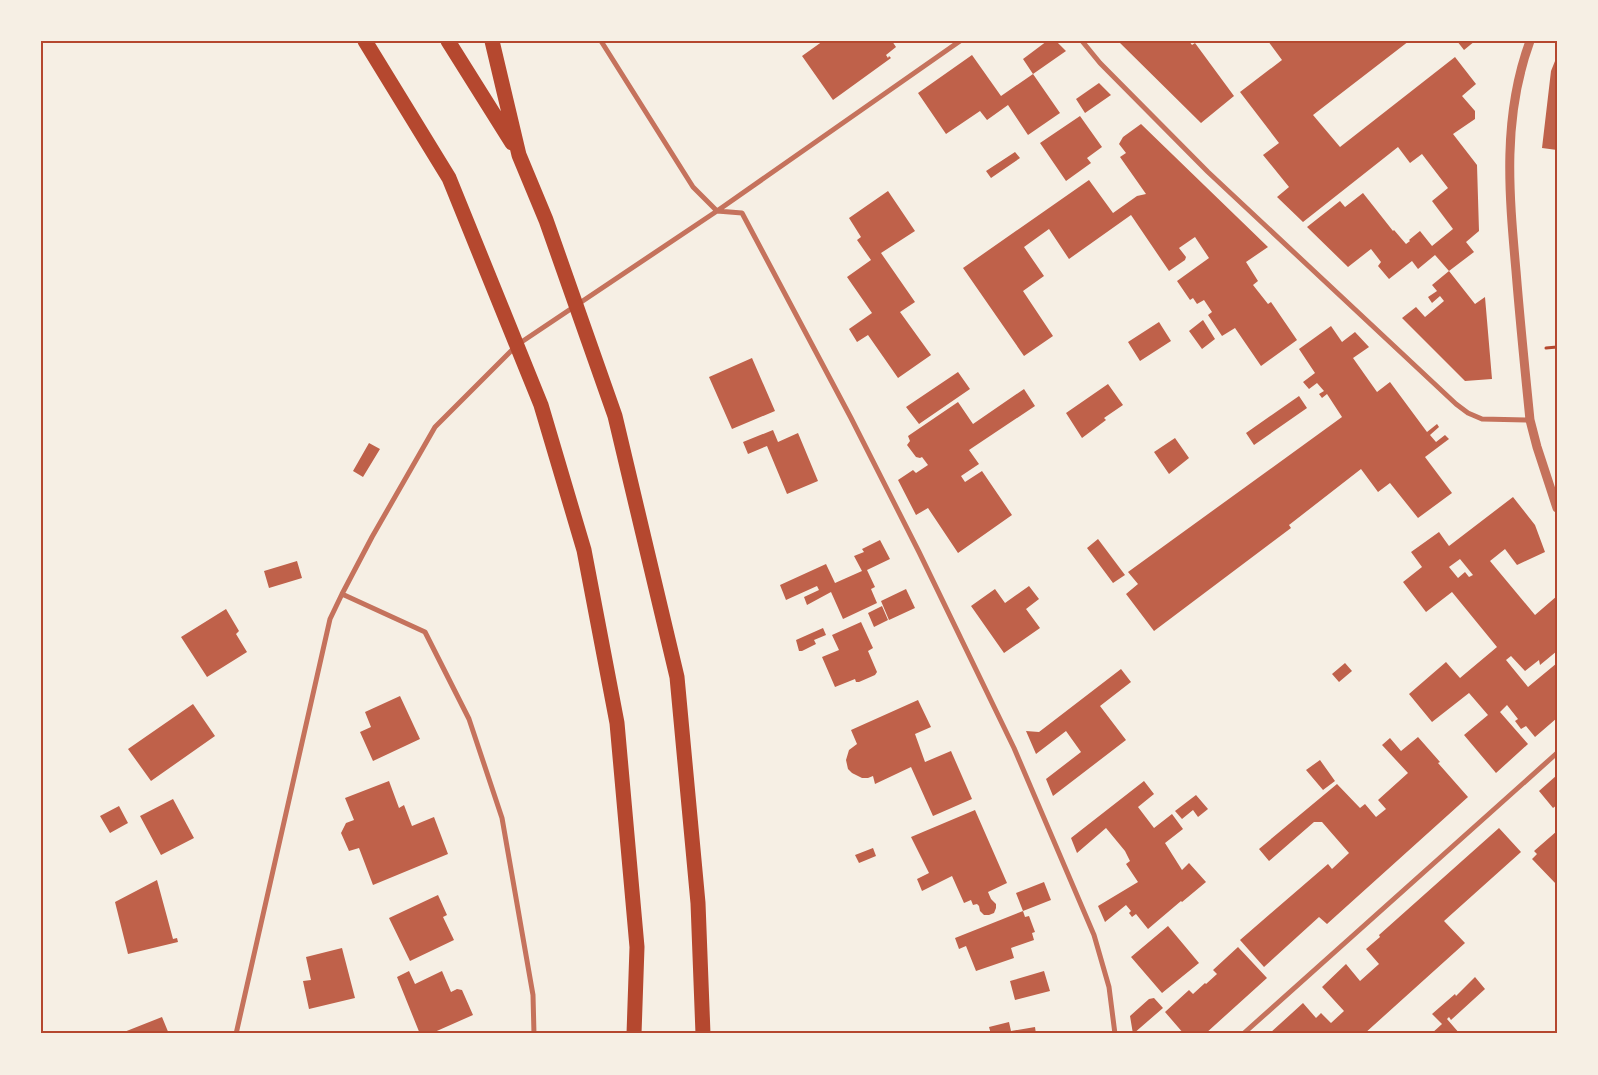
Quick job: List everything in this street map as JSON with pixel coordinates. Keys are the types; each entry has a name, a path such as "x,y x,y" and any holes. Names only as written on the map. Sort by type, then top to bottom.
{"highway":[{"path":"365,41 449,178 541,405 584,550 618,733 637,947 634,1034"},
{"path":"448,41 519,155"},
{"path":"492,41 519,155 546,220 615,416 677,676 698,903 702,1034"}],"street":[{"path":"601,41 693,187 716,211 742,213 851,418 1014,748 1094,935 1109,987 1115,1034"},
{"path":"236,1034 330,620 393,499 435,427 517,345 716,211 960,41"},
{"path":"1082,41 1100,63 1208,172 1456,404 1468,413 1482,418 1530,420"},
{"path":"1530,41 1522,62 1510,130 1510,198 1530,420 1536,447 1557,508"},
{"path":"342,594 425,632 469,719 502,818 533,994 534,1034"},
{"path":"1243,1034 1557,753"}],"path":[{"path":"1543,348 1557,347"}],"building":[{"path":"823,41 892,41 896,47 886,55 888,58 889,56 891,58 833,100 802,56"},
{"path":"1047,41 1056,41 1066,51 1033,74 1023,59"},
{"path":"1118,41 1189,41 1192,45 1195,43 1234,96 1201,123"},
{"path":"1268,41 1409,41 1313,115 1340,147 1455,57 1476,84 1462,96 1475,111 1475,119 1453,134 1477,165 1479,231 1466,242 1474,252 1449,271 1435,255 1418,269 1412,261 1389,279 1378,266 1381,262 1371,249 1348,267 1307,227 1340,201 1345,207 1363,193 1393,231 1406,244 1420,231 1432,246 1453,229 1432,201 1448,188 1422,154 1410,163 1398,147 1303,222 1277,197 1289,187 1263,155 1279,143 1240,92 1282,60"},
{"path":"1457,41 1475,41 1464,50"},
{"path":"972,55 1001,96 1033,74 1060,113 1028,135 1008,105 987,120 980,111 946,134 918,93"},
{"path":"1557,56 1557,150 1542,148 1551,71"},
{"path":"1099,83 1111,95 1085,113 1076,99"},
{"path":"1080,116 1102,147 1087,158 1091,163 1066,181 1040,143"},
{"path":"1141,124 1268,247 1246,262 1258,281 1253,285 1268,304 1271,302 1297,340 1261,366 1235,328 1222,336 1208,315 1212,312 1204,300 1197,304 1193,298 1190,300 1177,281 1209,258 1195,237 1179,248 1186,257 1185,260 1169,271 1131,215 1069,259 1049,229 1024,247 1044,276 1023,291 1053,336 1024,356 963,268 1089,180 1113,213 1137,196 1146,194 1120,157 1126,153 1119,144 1123,137"},
{"path":"1015,152 1020,158 991,178 986,171"},
{"path":"888,191 915,231 881,253 915,302 900,312 931,355 898,378 868,335 857,342 849,329 872,313 847,277 871,260 857,240 861,237 849,218"},
{"path":"1449,271 1475,304 1485,297 1492,379 1465,381 1402,318 1416,307 1425,317 1444,301 1440,296 1432,303 1428,297 1437,291 1432,285"},
{"path":"1203,320 1215,339 1202,349 1189,331"},
{"path":"1159,322 1171,341 1140,361 1128,342"},
{"path":"1331,326 1342,342 1355,332 1369,347 1353,358 1377,392 1390,382 1427,432 1437,424 1439,427 1430,435 1436,442 1445,435 1449,439 1425,457 1452,493 1418,518 1390,483 1378,492 1361,469 1289,525 1291,528 1154,631 1126,594 1138,584 1128,572 1342,417 1327,394 1322,398 1319,394 1324,391 1317,383 1309,389 1303,382 1315,373 1299,349"},
{"path":"752,358 775,411 732,429 709,377"},
{"path":"958,372 970,389 919,424 906,407"},
{"path":"1108,384 1123,405 1104,418 1106,420 1082,438 1066,413"},
{"path":"1024,389 1035,406 969,450 979,464 961,476 965,482 982,471 1012,515 958,553 928,508 916,515 898,480 913,470 916,473 928,465 922,457 916,457 907,445 910,441 908,436 958,402 973,424"},
{"path":"1299,396 1307,408 1254,445 1246,433"},
{"path":"773,430 778,442 798,433 818,481 787,494 767,446 748,454 743,442"},
{"path":"1175,438 1189,458 1169,474 1154,452"},
{"path":"369,443 380,449 363,477 353,471"},
{"path":"1513,497 1535,525 1545,552 1517,565 1505,549 1490,561 1535,615 1557,596 1557,651 1540,665 1539,660 1525,671 1511,656 1506,660 1528,687 1557,663 1557,718 1535,737 1526,726 1521,729 1515,721 1518,719 1507,705 1500,712 1528,744 1496,773 1464,735 1488,715 1469,693 1432,722 1409,694 1446,662 1460,678 1497,647 1452,592 1426,612 1403,582 1422,567 1411,552 1439,532 1449,546","holes":["1460,559 1473,575 1469,577 1465,572 1458,578 1449,567"]},
{"path":"1098,539 1125,575 1113,583 1087,548"},
{"path":"880,540 890,559 867,570 875,587 871,589 877,603 843,619 831,592 807,605 804,597 819,590 817,586 786,600 780,585 826,564 835,583 862,571 854,556 864,552 862,549"},
{"path":"297,561 302,578 269,588 264,571"},
{"path":"1029,586 1039,599 1026,609 1040,628 1004,653 971,606 995,589 1005,603"},
{"path":"906,589 915,608 889,620 881,601"},
{"path":"882,606 888,620 874,627 868,613"},
{"path":"226,609 239,631 236,634 247,652 207,677 181,637"},
{"path":"861,622 873,648 868,651 877,672 875,675 859,682 856,682 855,679 835,687 822,657 839,650 832,635"},
{"path":"823,628 826,635 814,640 816,644 799,651 796,640"},
{"path":"1345,663 1352,671 1339,682 1332,674"},
{"path":"1121,669 1131,682 1100,706 1126,740 1053,796 1046,779 1081,752 1066,731 1036,754 1026,731 1039,732"},
{"path":"400,696 420,739 373,761 360,732 371,727 365,712"},
{"path":"918,700 931,727 915,734 925,762 951,751 972,799 933,816 911,767 875,784 873,776 862,778 852,773 848,769 846,760 849,750 857,744 851,730"},
{"path":"193,704 215,736 151,781 128,749"},
{"path":"1418,737 1468,797 1327,924 1319,917 1264,967 1240,940 1328,864 1332,869 1349,853 1322,822 1314,822 1269,861 1259,849 1337,784 1360,808 1365,804 1376,817 1386,809 1378,800 1408,773 1382,745 1390,738 1401,751"},
{"path":"1320,760 1335,781 1323,790 1306,770"},
{"path":"1557,775 1557,805 1553,808 1539,791"},
{"path":"389,781 399,808 404,805 412,826 434,817 448,854 373,885 359,848 349,851 341,833 346,823 354,820 345,798"},
{"path":"1144,781 1154,794 1138,807 1154,828 1172,814 1183,829 1165,843 1182,870 1189,863 1206,882 1148,929 1136,914 1132,917 1129,913 1131,911 1126,905 1105,922 1098,906 1138,882 1126,864 1130,861 1125,851 1106,828 1077,853 1071,838"},
{"path":"1196,795 1208,809 1198,817 1193,810 1182,819 1175,811"},
{"path":"173,799 194,838 161,855 140,816"},
{"path":"119,806 128,823 110,833 100,816"},
{"path":"975,810 1007,883 988,892 996,904 994,913 989,915 984,915 980,911 979,906 977,904 973,905 971,900 964,903 952,876 922,891 917,879 929,873 911,837"},
{"path":"1499,828 1521,852 1444,921 1465,943 1364,1034 1269,1034 1303,1003 1316,1018 1321,1013 1331,1023 1344,1011 1322,987 1346,964 1360,981 1379,964 1366,949 1380,937 1379,935"},
{"path":"1557,831 1557,885 1532,859 1537,854 1534,851"},
{"path":"873,848 876,856 859,863 855,855"},
{"path":"157,880 173,939 177,938 178,942 128,954 115,902"},
{"path":"1044,882 1051,900 1023,911 1016,893"},
{"path":"438,895 447,915 443,917 454,940 410,961 389,918"},
{"path":"1023,911 1025,917 1029,916 1035,932 1032,933 1034,940 1011,948 1014,958 976,971 966,946 959,949 955,938"},
{"path":"1168,926 1199,963 1162,993 1131,957"},
{"path":"1238,947 1267,978 1205,1034 1184,1034 1165,1012 1189,990 1193,994 1206,984 1217,974 1213,970"},
{"path":"342,948 355,998 309,1009 303,981 311,980 306,957"},
{"path":"409,971 415,984 442,971 451,992 457,989 462,990 473,1015 430,1034 420,1034 397,977"},
{"path":"1044,971 1050,991 1015,1000 1010,981"},
{"path":"1475,977 1485,989 1451,1020 1449,1017 1447,1019 1460,1034 1431,1034 1442,1024 1432,1014 1455,994 1456,996"},
{"path":"1154,998 1163,1008 1133,1034 1130,1016 1149,999"},
{"path":"162,1017 169,1034 119,1034"},
{"path":"1009,1022 1011,1031 1035,1027 1036,1034 991,1034 989,1027"}]}
